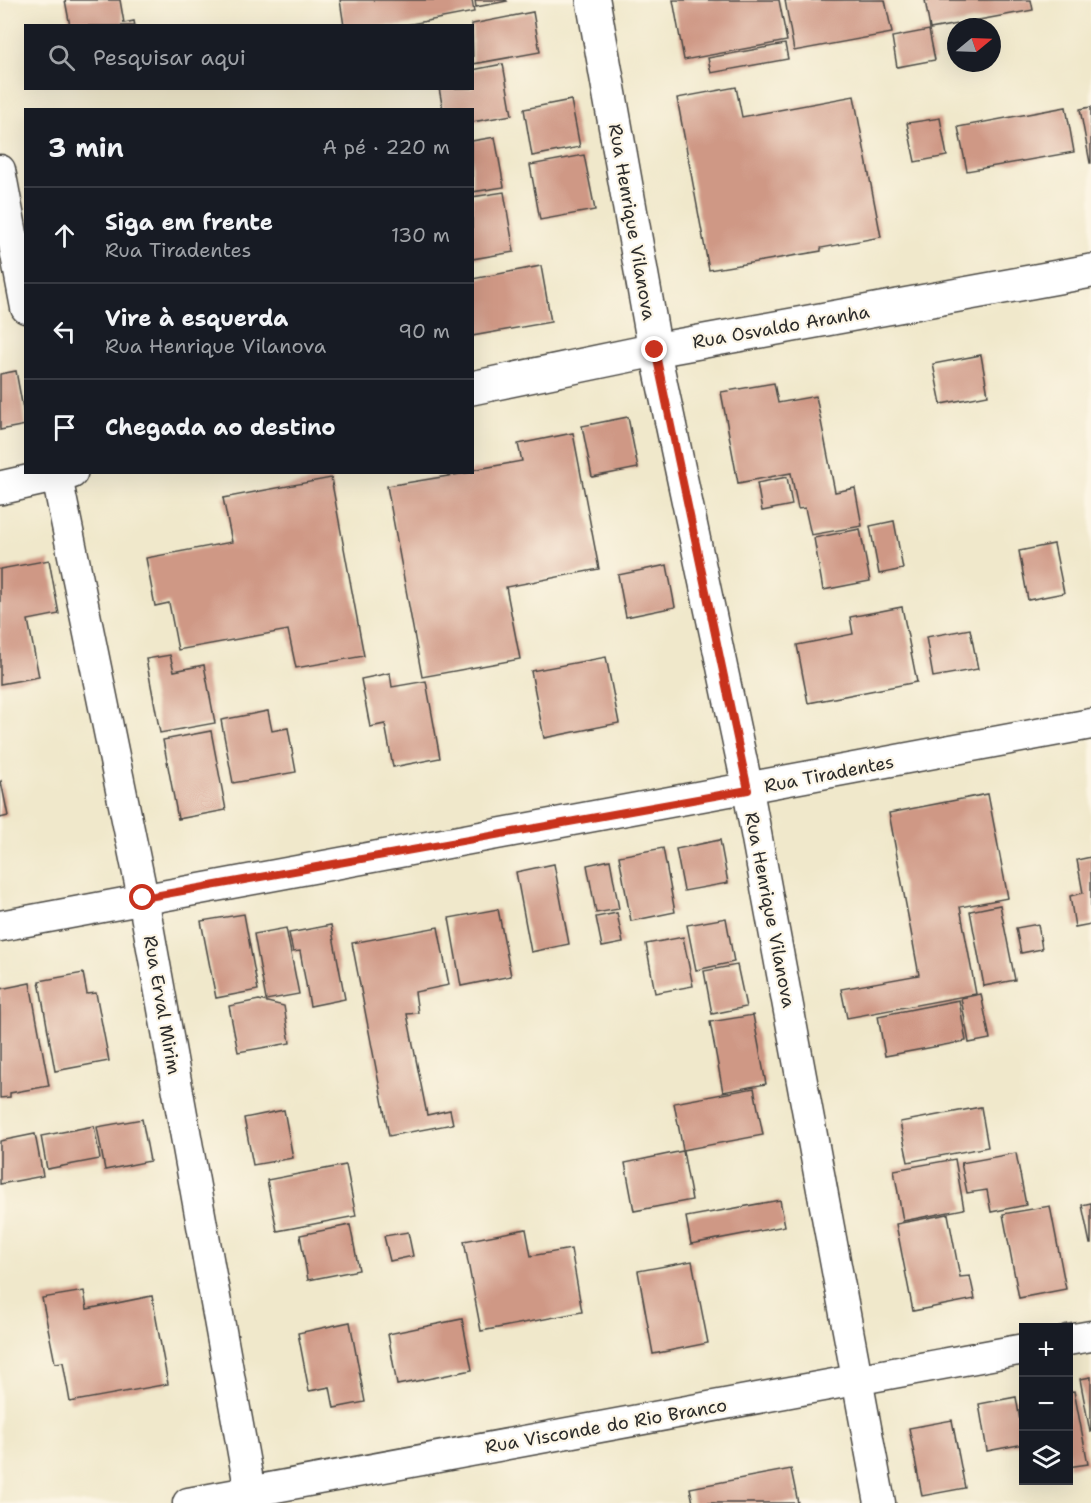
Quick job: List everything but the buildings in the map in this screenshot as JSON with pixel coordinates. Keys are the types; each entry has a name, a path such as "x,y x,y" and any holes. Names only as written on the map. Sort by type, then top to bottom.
{"main road":[{"name":"Rua Henrique Vilanova","path":"593,0 655,350"},
{"name":"Rua Osvaldo Aranha","path":"474,388 655,350 1091,272"},
{"path":"0,488 61,474"}],"street":[{"path":"0,170 24,297"},
{"name":"Rua Henrique Vilanova","path":"655,350 748,790 880,1503"},
{"name":"Rua Erval Mirim","path":"61,474 143,898 251,1497"},
{"name":"Rua Tiradentes","path":"0,926 143,898 748,790 1091,724"},
{"path":"1073,1339 1091,1336"},
{"name":"Rua Visconde do Rio Branco","path":"188,1503 251,1497 1019,1350"}],"route":[{"path":"143,898 748,790 655,350"}]}
